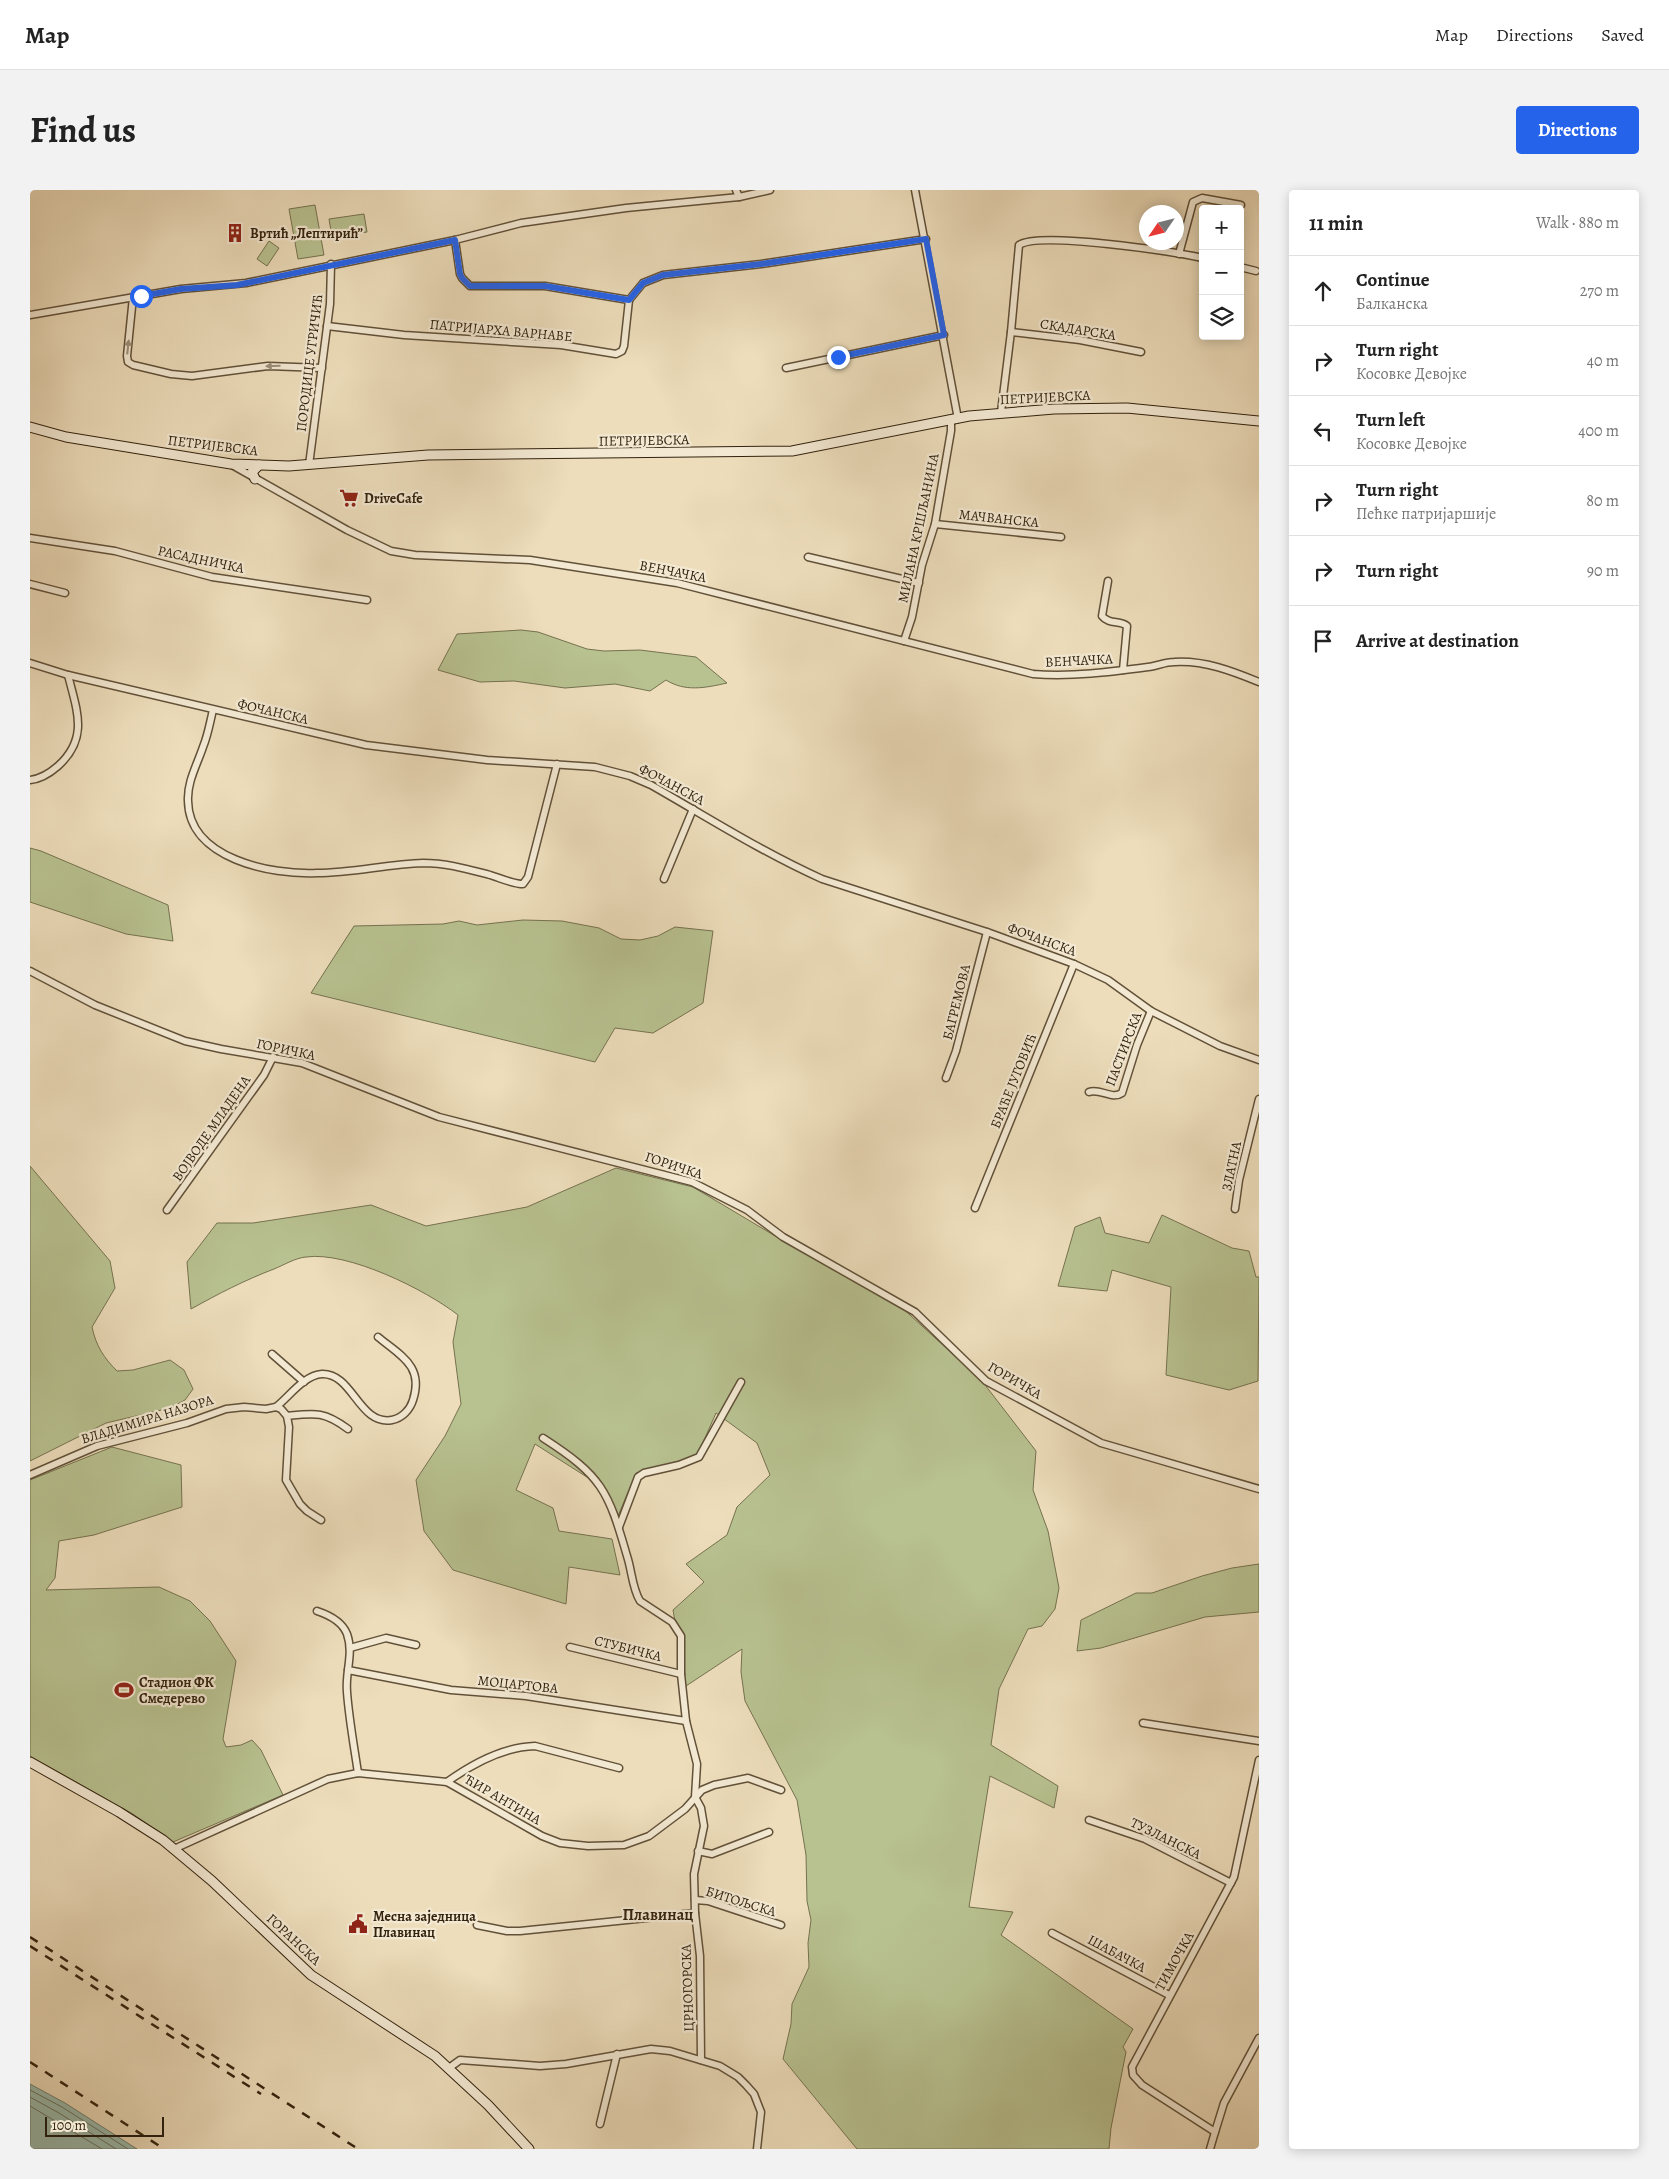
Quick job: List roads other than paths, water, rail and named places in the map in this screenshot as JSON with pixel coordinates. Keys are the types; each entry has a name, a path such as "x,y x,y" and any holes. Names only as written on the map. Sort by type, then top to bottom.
{"main road":[{"name":"ПЕТРИЈЕВСКА","path":"30,427 66,437 231,464 309,465 421,455 778,452 802,450 955,419 1001,412 1054,409 1127,408 1259,421"},
{"path":"255,479 252,472 260,465"},
{"name":"ГОРАНСКА","path":"30,1762 119,1812 174,1849 212,1881 311,1975 422,2046 449,2068 488,2104 529,2149"}],"street":[{"path":"736,190 738,197"},
{"path":"30,315 181,289 237,285 455,240 520,223 584,213 738,197 770,190"},
{"name":"МИЛАНА КРШЉАНИНА","path":"904,641 922,564 935,524 950,437 955,419 944,335 915,190"},
{"path":"1179,254 1193,202 1196,199 1202,198 1241,205"},
{"path":"455,240 460,274 470,286 545,286 629,300 643,283 663,275 761,264 926,239"},
{"path":"1001,412 1012,332 1019,245 1026,241 1038,240 1075,241 1199,257"},
{"name":"ПОРОДИЦЕ УГРИЧИЋ","path":"309,465 327,326 332,264"},
{"path":"1244,268 1256,270"},
{"path":"133,297 127,356 128,362 132,365 170,374 192,376 268,366 322,368"},
{"name":"ПАТРИЈАРХА ВАРНАВЕ","path":"327,326 404,335 561,345 616,354 623,348 629,300"},
{"name":"СКАДАРСКА","path":"1012,332 1080,340 1141,352"},
{"path":"786,368 944,335"},
{"name":"ВЕНЧАЧКА","path":"231,464 354,534 391,551 415,555 530,560 677,583 1033,674 1071,675 1175,662 1194,662 1231,671 1259,682"},
{"name":"МАЧВАНСКА","path":"935,524 1061,537"},
{"name":"РАСАДНИЧКА","path":"30,538 115,552 212,577 367,600"},
{"path":"808,557 919,583"},
{"name":"ВЕНЧАЧКА","path":"1108,581 1102,616 1108,621 1127,626 1123,670"},
{"path":"30,584 66,593"},
{"name":"ФОЧАНСКА","path":"30,663 68,675 312,734 392,749 487,760 596,767 630,776 693,809 772,855 822,879 987,932 1074,964 1108,980 1151,1011 1220,1046 1259,1060"},
{"path":"30,780 41,777 54,769 73,751 79,722 68,675"},
{"path":"213,710 204,746 190,780 188,802 192,821 208,844 223,855 281,871 318,874 394,865 436,863 463,867 523,884 528,876 557,764"},
{"path":"664,878 693,809"},
{"name":"БАГРЕМОВА","path":"946,1078 956,1051 987,932"},
{"name":"БРАЋЕ ЈУГОВИЋ","path":"975,1208 1074,964"},
{"name":"ГОРИЧКА","path":"30,971 74,996 168,1035 204,1046 302,1063 324,1070 421,1111 466,1125 692,1182 747,1210 791,1241 915,1312 986,1381 1101,1443 1259,1489"},
{"name":"ПАСТИРСКА","path":"1089,1092 1096,1091 1114,1096 1122,1093 1137,1045 1151,1011"},
{"name":"ВОЈВОДЕ МЛАДЕНА","path":"167,1210 264,1075 272,1058"},
{"name":"ЗЛАТНА","path":"1235,1209 1239,1180 1259,1099"},
{"path":"321,1520 300,1504 286,1480 290,1438 288,1416 276,1407 304,1382 314,1376 330,1375 344,1384 374,1416 385,1420 403,1415 412,1404 415,1396 416,1372 406,1360 378,1337"},
{"path":"272,1354 304,1382"},
{"path":"619,1527 638,1477 644,1473 679,1465 700,1457 741,1382"},
{"name":"ВЛАДИМИРА НАЗОРА","path":"30,1475 97,1446 187,1423 226,1409 244,1406 266,1409 276,1407"},
{"path":"288,1416 317,1413 336,1420 348,1429"},
{"path":"543,1438 568,1454 594,1476 608,1497 619,1527 640,1601 666,1617 680,1632 682,1642 681,1674 686,1721 696,1756 695,1797"},
{"path":"317,1611 337,1621 346,1632 350,1648 346,1691 358,1773"},
{"path":"350,1648 386,1638 416,1646"},
{"name":"СТУБИЧКА","path":"570,1646 681,1674"},
{"name":"МОЦАРТОВА","path":"348,1670 451,1690 526,1696 686,1721"},
{"path":"1143,1724 1259,1741"},
{"path":"446,1782 462,1771 486,1759 512,1749 535,1746 618,1768"},
{"name":"ТИМОЧКА","path":"1215,2132 1142,2085 1133,2075 1133,2062 1237,1869 1259,1760"},
{"name":"ЋИР АНТИНА","path":"174,1849 328,1779 358,1773 446,1782 542,1836 560,1843 588,1846 624,1845 643,1838 677,1816 705,1788 744,1778 753,1779 781,1790"},
{"name":"ЦРНОГОРСКА","path":"695,1797 701,1808 704,1826 694,1874 695,1913 700,1956 701,2060"},
{"name":"ТУЗЛАНСКА","path":"1088,1820 1144,1840 1231,1883"},
{"path":"698,1850 712,1854 768,1832"},
{"name":"БИТОЉСКА","path":"695,1900 708,1901 781,1925"},
{"path":"477,1925 494,1930 520,1931 695,1913"},
{"name":"ШАБАЧКА","path":"1052,1933 1169,1995"},
{"path":"1210,2149 1224,2103 1259,2038"},
{"path":"449,2068 460,2060 540,2066 566,2064 617,2054 662,2049 701,2060 738,2077 754,2094 761,2112 757,2149"},
{"path":"600,2124 617,2054"}],"water":[{"path":"30,2084 65,2103 137,2149 30,2149"}],"railway":[{"path":"30,1937 358,2149"},
{"path":"30,1946 261,2094"},
{"path":"30,2062 164,2149"}],"place":[{"name":"Вртић „Лептирић”","path":"235,233"},
{"name":"DriveCafe","path":"349,498"},
{"name":"Стадион ФК Смедерево","path":"124,1690"},
{"name":"Месна заједница Плавинац","path":"358,1924"}],"district":[{"name":"Плавинац","path":"658,1914"}]}
